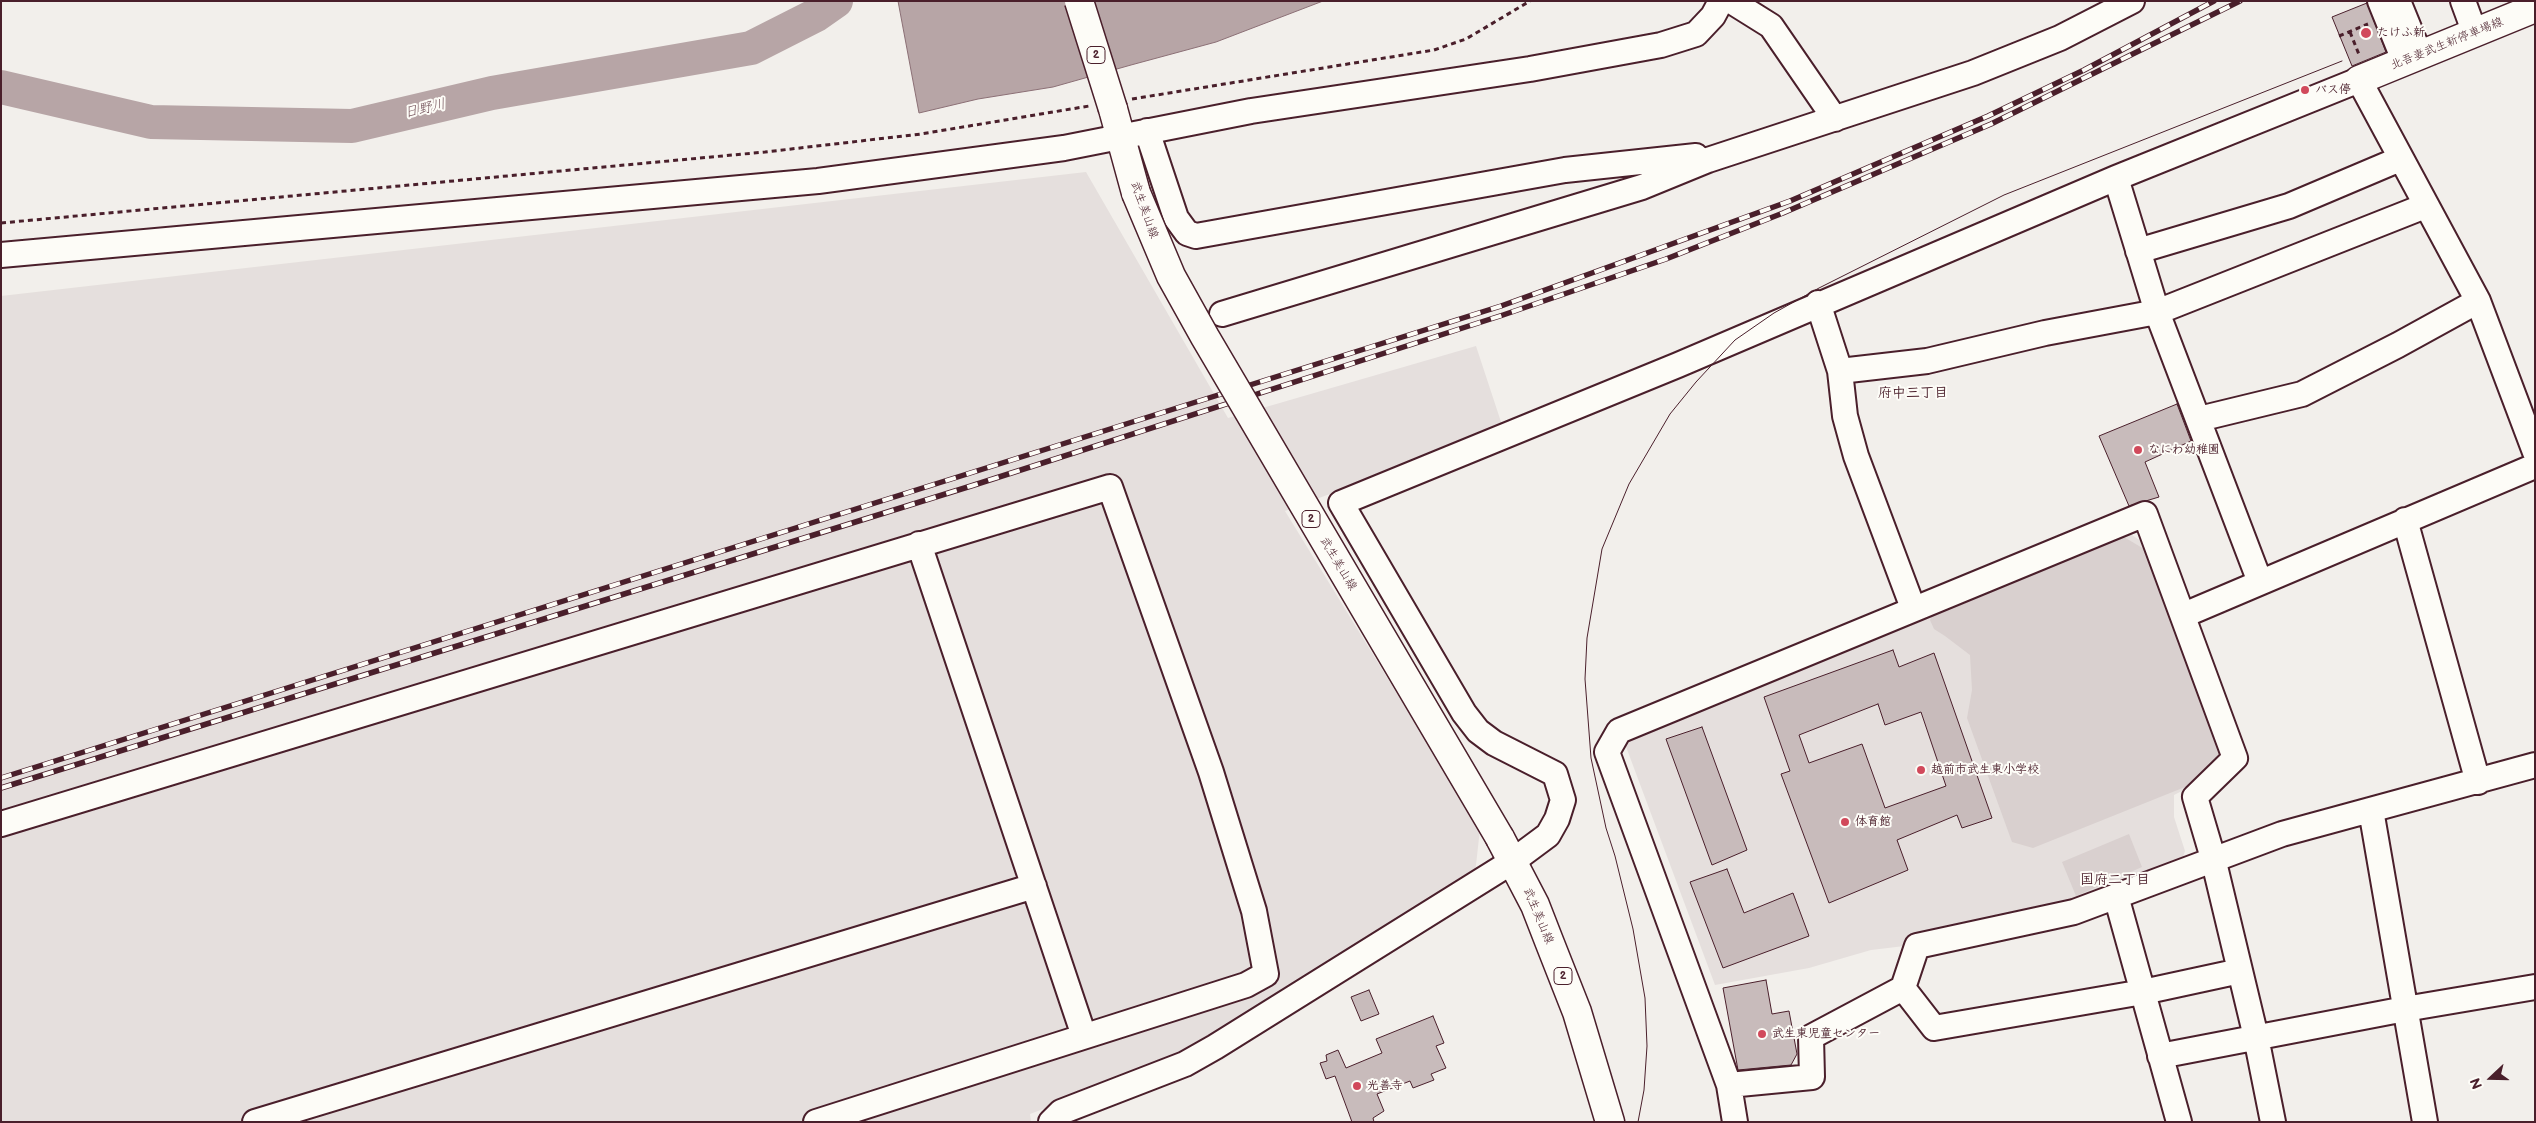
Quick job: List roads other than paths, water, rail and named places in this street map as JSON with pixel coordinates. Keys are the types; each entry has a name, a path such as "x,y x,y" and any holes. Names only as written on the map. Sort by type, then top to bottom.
{"main road":[{"name":"武生美山線","path":"1079,1 1112,105 1136,193 1171,276 1513,861 1535,905 1577,1012 1610,1122"},
{"name":"北吾妻武生新停車場線","path":"2361,73 2409,52 2535,8"}],"street":[{"path":"1,255 818,181 1064,148 1251,111 1530,69 1661,45 1696,34 1713,16 1721,1"},
{"path":"1731,1 1771,26 1835,119"},
{"path":"1222,314 1375,269 1642,186 1699,164 2007,60 2060,38 2132,1"},
{"path":"2388,6 2409,52"},
{"path":"1051,1122 1062,1112 1184,1064 1215,1047 1513,861 1548,835 1558,819 1563,800 1555,774 1494,743 1478,731 1464,713 1340,503 1694,358 1818,303 2361,73 2400,159 2478,301 2535,452"},
{"path":"1147,131 1176,218 1187,233 1196,236 1565,170 1696,156 1699,164"},
{"path":"2138,251 2289,206 2400,159"},
{"path":"2116,178 2157,312 2260,582"},
{"path":"1840,371 1927,361 2045,333 2157,312 2425,206"},
{"path":"1361,291 1375,269"},
{"path":"2199,419 2302,394 2398,345 2478,301"},
{"path":"1818,303 1840,371 1845,416 1856,456 1913,608"},
{"path":"2184,614 2535,466"},
{"path":"1,824 1110,487 1211,772 1254,912 1266,974 1246,985 816,1122"},
{"path":"1735,1122 1729,1085 1607,752 1619,731 1913,608 2145,514 2184,614 2235,758 2195,797 2213,858 2256,1037 2273,1122"},
{"path":"2405,520 2478,782"},
{"path":"919,544 1084,1036"},
{"path":"1729,1085 1812,1076 1811,1037 1903,988 1917,946 2074,912 2213,858 2282,834 2535,765"},
{"path":"2371,810 2425,1122"},
{"path":"255,1122 1034,886"},
{"path":"2116,896 2178,1122"},
{"path":"1903,988 1934,1028 2143,992 2240,971"},
{"path":"2160,1056 2406,1009 2535,987"}],"waterway":[{"name":"日野川","path":"1,87 151,122 352,126 492,93 751,48 816,15 836,1"}],"tram line":[{"path":"1638,1122 1644,1090 1647,1046 1645,998 1633,929 1606,828 1591,758 1585,679 1587,638 1602,549 1629,484 1670,414 1696,382 1735,340 1774,313 1819,288 2004,195 2342,61"}],"railway":[{"path":"1,778 1501,306 1790,201 1988,116 2084,70 2214,1"},
{"path":"1,788 971,486 1503,315 1666,259 1783,213 1991,124 2240,1"}],"place":[{"name":"たけふ新","path":"2366,33"},
{"name":"バス停","path":"2305,90"},
{"name":"なにわ幼稚園","path":"2138,450"},
{"name":"越前市武生東小学校","path":"1921,770"},
{"name":"体育館","path":"1845,822"},
{"name":"武生東児童センター","path":"1762,1034"},
{"name":"光善寺","path":"1357,1086"}],"district":[{"name":"府中三丁目","path":"1913,393"},
{"name":"国府二丁目","path":"2115,880"}]}
